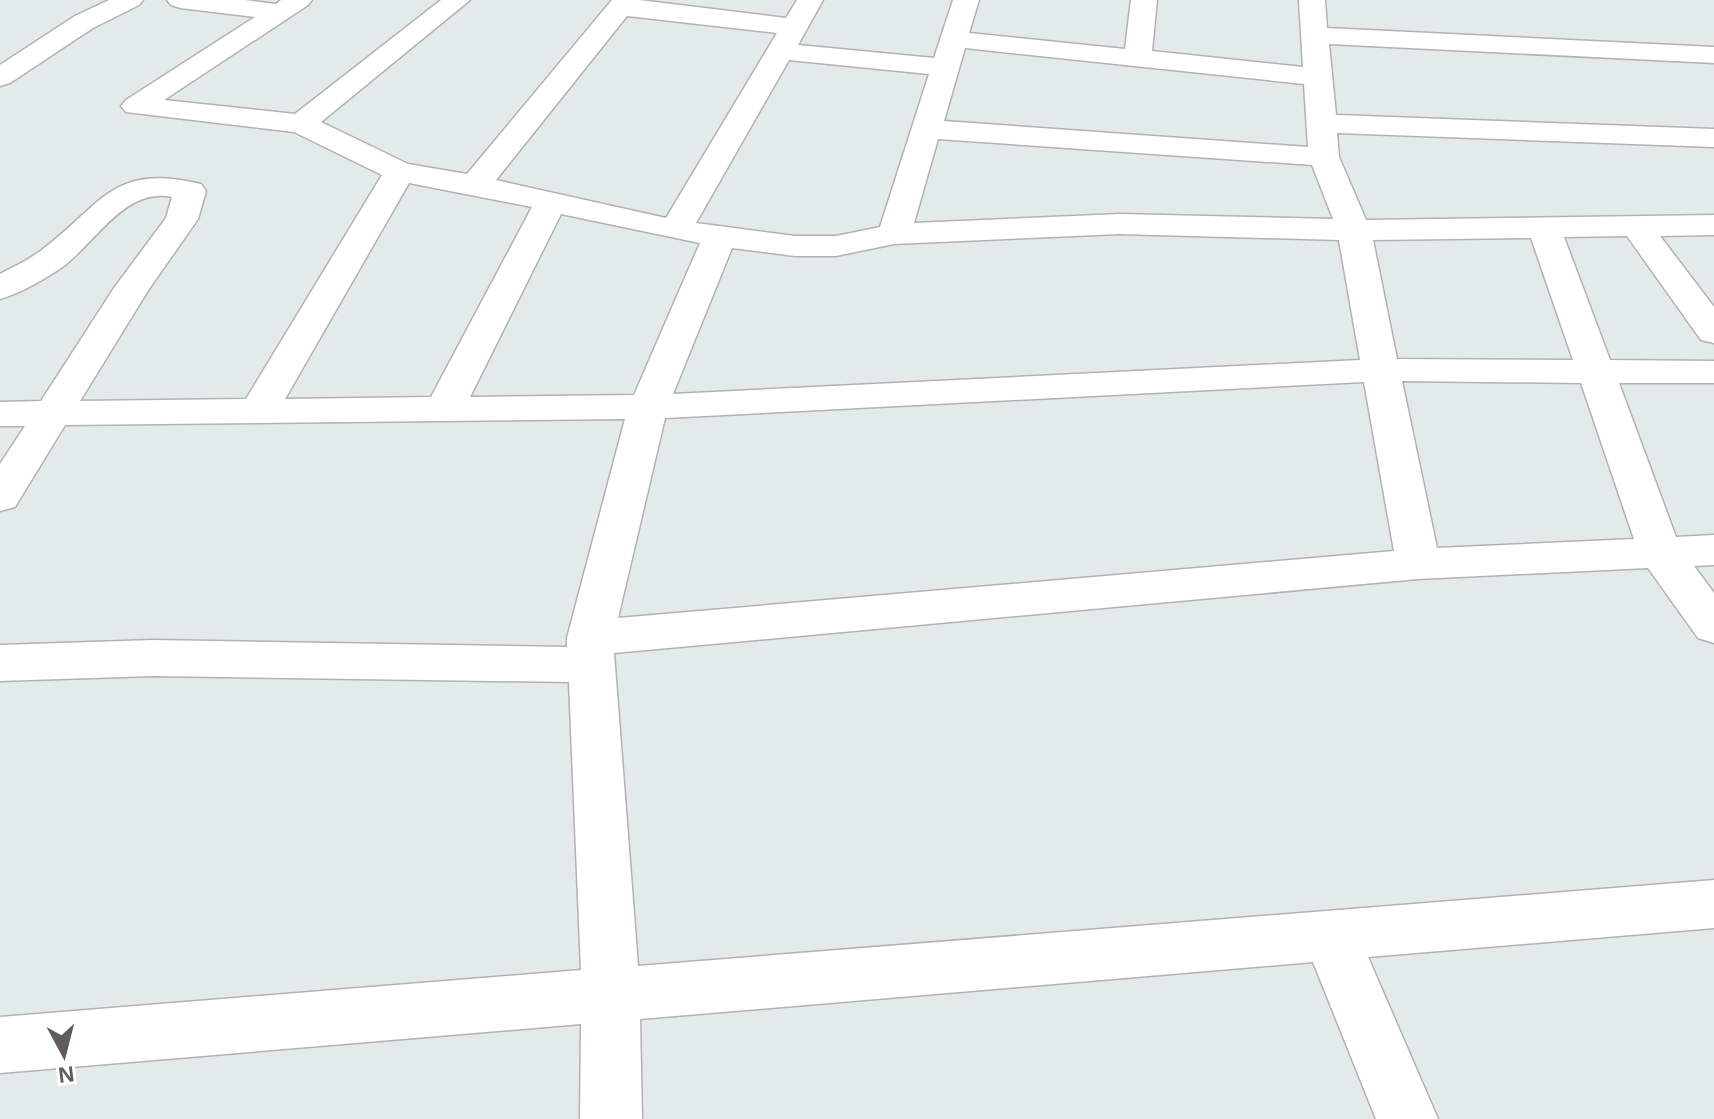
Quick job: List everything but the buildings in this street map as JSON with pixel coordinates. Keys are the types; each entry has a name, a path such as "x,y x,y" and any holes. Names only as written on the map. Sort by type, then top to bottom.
{"street":[{"path":"0,77 84,22 130,0"},
{"path":"180,0 289,6"},
{"path":"301,124 457,0"},
{"path":"675,230 810,0"},
{"path":"894,234 966,0"},
{"path":"1138,58 1144,0"},
{"path":"1312,0 1322,140 1354,230 1418,564"},
{"path":"475,185 623,3 796,27"},
{"path":"289,6 136,106 301,124 400,172 475,185 675,230 795,246 836,246 894,234 1120,224 1354,230 1714,225"},
{"path":"1315,35 1714,55"},
{"path":"779,51 1138,58 1318,77"},
{"path":"924,129 1322,140 1714,138"},
{"path":"258,411 400,172"},
{"path":"0,288 6,288 50,260 111,204 130,191 166,186 190,191 182,219 132,288 0,497"},
{"path":"444,409 551,202"},
{"path":"1636,226 1714,332"},
{"path":"1544,227 1661,554 1714,626"},
{"path":"611,1119 611,997 590,651 648,407 720,236"},
{"path":"0,414 648,407 1381,370 1714,372"},
{"path":"0,663 590,651 1418,564 1714,550"},
{"path":"0,1045 1714,904"},
{"path":"1331,936 1407,1119"}]}
